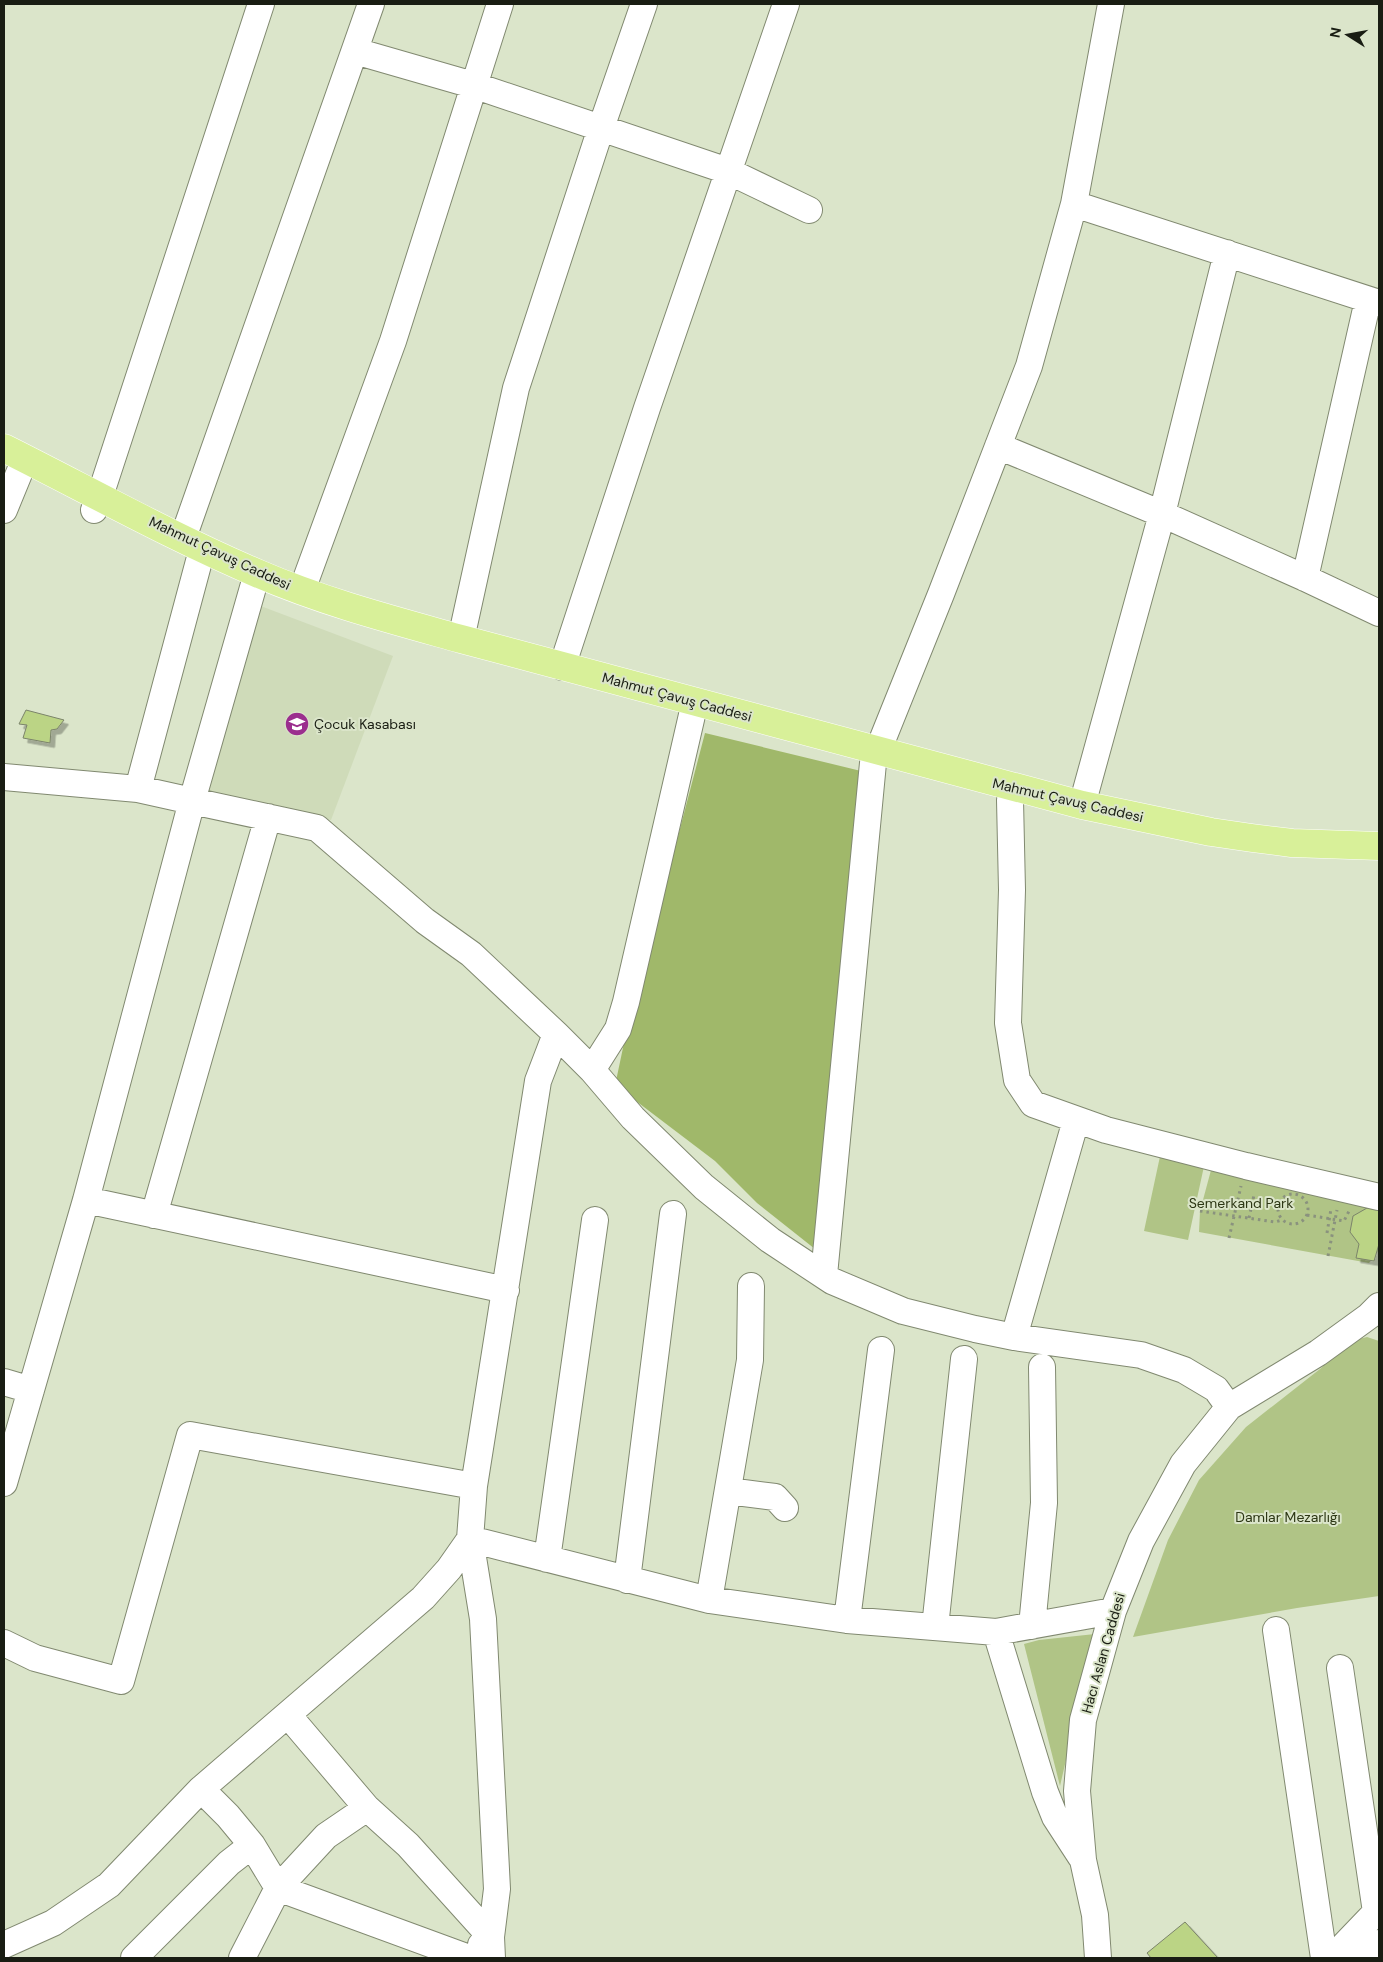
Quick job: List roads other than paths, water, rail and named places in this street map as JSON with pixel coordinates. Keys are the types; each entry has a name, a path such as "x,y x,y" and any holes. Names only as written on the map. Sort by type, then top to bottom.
{"main road":[{"name":"Mahmut Çavuş Caddesi","path":"4,448 97,503 183,538 259,574 375,614 460,640 562,667 876,757 1082,805 1211,832 1260,839 1292,843 1379,846"},
{"path":"12,467 97,503 199,561 296,600 402,634 692,715 876,757 1067,817 1182,841 1269,855 1379,860"}],"street":[{"path":"97,503 260,4"},
{"path":"183,538 371,4"},
{"path":"302,590 393,341 500,4"},
{"path":"460,640 516,388 601,128 644,4"},
{"path":"562,667 647,408 786,4"},
{"path":"824,1275 876,757 1029,366 1074,204 1111,4"},
{"path":"355,51 473,85 728,172 810,210"},
{"path":"1074,204 1374,302 1305,578"},
{"path":"1082,805 1162,514 1227,253"},
{"path":"998,446 1162,514 1379,613"},
{"path":"4,510 12,467"},
{"path":"138,789 199,561"},
{"path":"4,1483 86,1200 192,801 254,584"},
{"path":"592,1070 618,1029 626,1002 692,715"},
{"path":"4,777 138,789 317,828 425,921 471,954 556,1034 592,1070 633,1118 704,1187 770,1240 832,1281 904,1311 1014,1337 1141,1355 1184,1370 1216,1389 1229,1407"},
{"path":"1010,800 1012,890 1008,1023 1017,1080 1033,1104 1106,1130 1246,1166 1337,1195 1379,1197"},
{"path":"154,1215 268,817"},
{"path":"492,1947 497,1889 483,1619 477,1570 470,1539 474,1486 538,1080 556,1034"},
{"path":"1014,1337 1076,1120"},
{"path":"86,1200 506,1290"},
{"path":"627,1580 673,1214"},
{"path":"547,1559 595,1220"},
{"path":"709,1600 750,1360 752,1286"},
{"name":"Hacı Aslan Caddesi","path":"1098,1958 1095,1915 1083,1860 1077,1790 1083,1720 1113,1611 1141,1541 1183,1464 1229,1407 1376,1316"},
{"path":"847,1620 881,1350"},
{"path":"936,1627 964,1359"},
{"path":"1032,1626 1044,1503 1042,1367"},
{"path":"4,1382 31,1390"},
{"path":"4,1643 35,1658 121,1681 190,1435 474,1486"},
{"path":"728,1491 775,1497 785,1508"},
{"path":"470,1539 709,1600 847,1620 996,1632 1113,1611"},
{"path":"4,1946 53,1923 109,1885 201,1789 423,1598 449,1570 470,1539"},
{"path":"1276,1630 1324,1958"},
{"path":"996,1632 1045,1792 1056,1817 1083,1860"},
{"path":"1332,1958 1378,1911 1340,1668"},
{"path":"288,1715 367,1808 408,1846 492,1947"},
{"path":"201,1789 228,1816 252,1845 278,1888 465,1958 492,1947"},
{"path":"242,1958 278,1888 326,1836 367,1808"},
{"path":"134,1958 229,1862 252,1845"}],"place":[{"name":"Çocuk Kasabası","path":"297,724"}],"park label":[{"name":"Semerkand Park","path":"1241,1203"},
{"name":"Damlar Mezarlığı","path":"1288,1517"}]}
